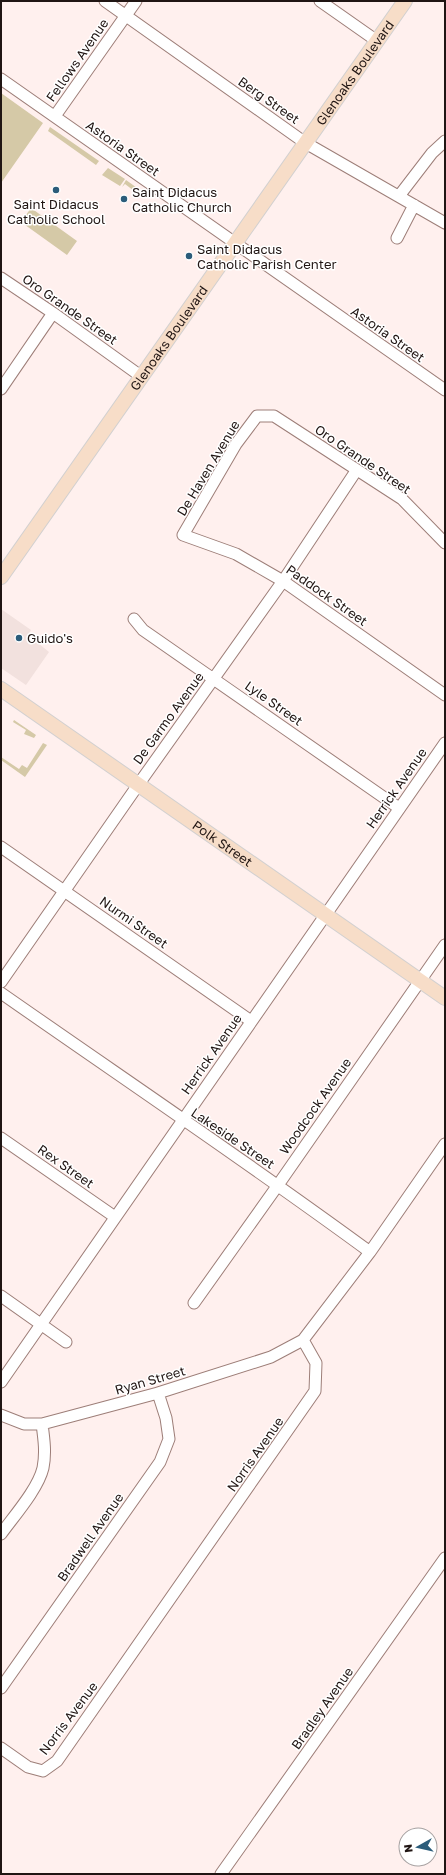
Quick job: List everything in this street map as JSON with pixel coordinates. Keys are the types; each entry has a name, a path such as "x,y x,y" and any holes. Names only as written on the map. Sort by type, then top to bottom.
{"main road":[{"name":"Glenoaks Boulevard","path":"4,568 142,377 236,243 304,142 405,1"},
{"name":"Polk Street","path":"1,689 445,998"}],"street":[{"name":"Berg Street","path":"106,1 304,142 445,223"},
{"name":"Fellows Avenue","path":"55,116 136,1"},
{"path":"320,1 377,41"},
{"name":"Astoria Street","path":"1,80 55,116 445,390"},
{"path":"399,196 432,153 445,141"},
{"path":"397,238 414,205"},
{"name":"Oro Grande Street","path":"1,278 54,313 142,377"},
{"path":"1,389 54,313"},
{"name":"Oro Grande Street","path":"256,416 274,416 356,471 402,499 445,543"},
{"name":"De Haven Avenue","path":"183,535 236,444 256,416"},
{"name":"De Garmo Avenue","path":"1,982 138,785 283,581 356,471"},
{"name":"Paddock Street","path":"183,535 236,554 283,581 445,695"},
{"name":"Lyle Street","path":"134,619 143,630 399,808"},
{"name":"Herrick Avenue","path":"1,1382 445,742"},
{"name":"Nurmi Street","path":"1,847 251,1020"},
{"name":"Woodcock Avenue","path":"194,1302 278,1185 445,945"},
{"name":"Lakeside Street","path":"1,993 182,1120 278,1185 370,1252"},
{"name":"Rex Street","path":"1,1138 115,1217"},
{"path":"303,1340 370,1252 445,1144"},
{"path":"1,1296 66,1342"},
{"name":"Ryan Street","path":"1,1415 24,1424 42,1424 158,1393 271,1357 303,1340"},
{"name":"Norris Avenue","path":"1,1748 28,1767 43,1771 57,1761 315,1391 316,1363 303,1340"},
{"name":"Bradwell Avenue","path":"1,1688 160,1462 169,1439 166,1418 158,1393"},
{"path":"1,1534 33,1490 43,1470 46,1448 42,1424"},
{"name":"Bradley Avenue","path":"221,1874 445,1558"}],"shaded area":[{"path":"1,93 43,123 1,183"},
{"path":"50,127 99,161 96,165 48,131"},
{"path":"108,168 125,179 120,186 102,175"},
{"path":"126,180 140,190 138,194 125,184 122,187"},
{"path":"31,208 77,241 67,255 21,222"},
{"path":"1,609 31,630 28,635 49,652 26,685 1,668"},
{"path":"14,720 36,735 34,738 24,734 26,730 13,722"},
{"path":"43,743 47,745 25,777 1,760 1,757 19,769 22,765 27,768"}],"place":[{"name":"Saint Didacus Catholic School","path":"56,190"},
{"name":"Saint Didacus Catholic Church","path":"124,199"},
{"name":"Saint Didacus Catholic Parish Center","path":"189,256"},
{"name":"Guido's","path":"19,638"}]}
